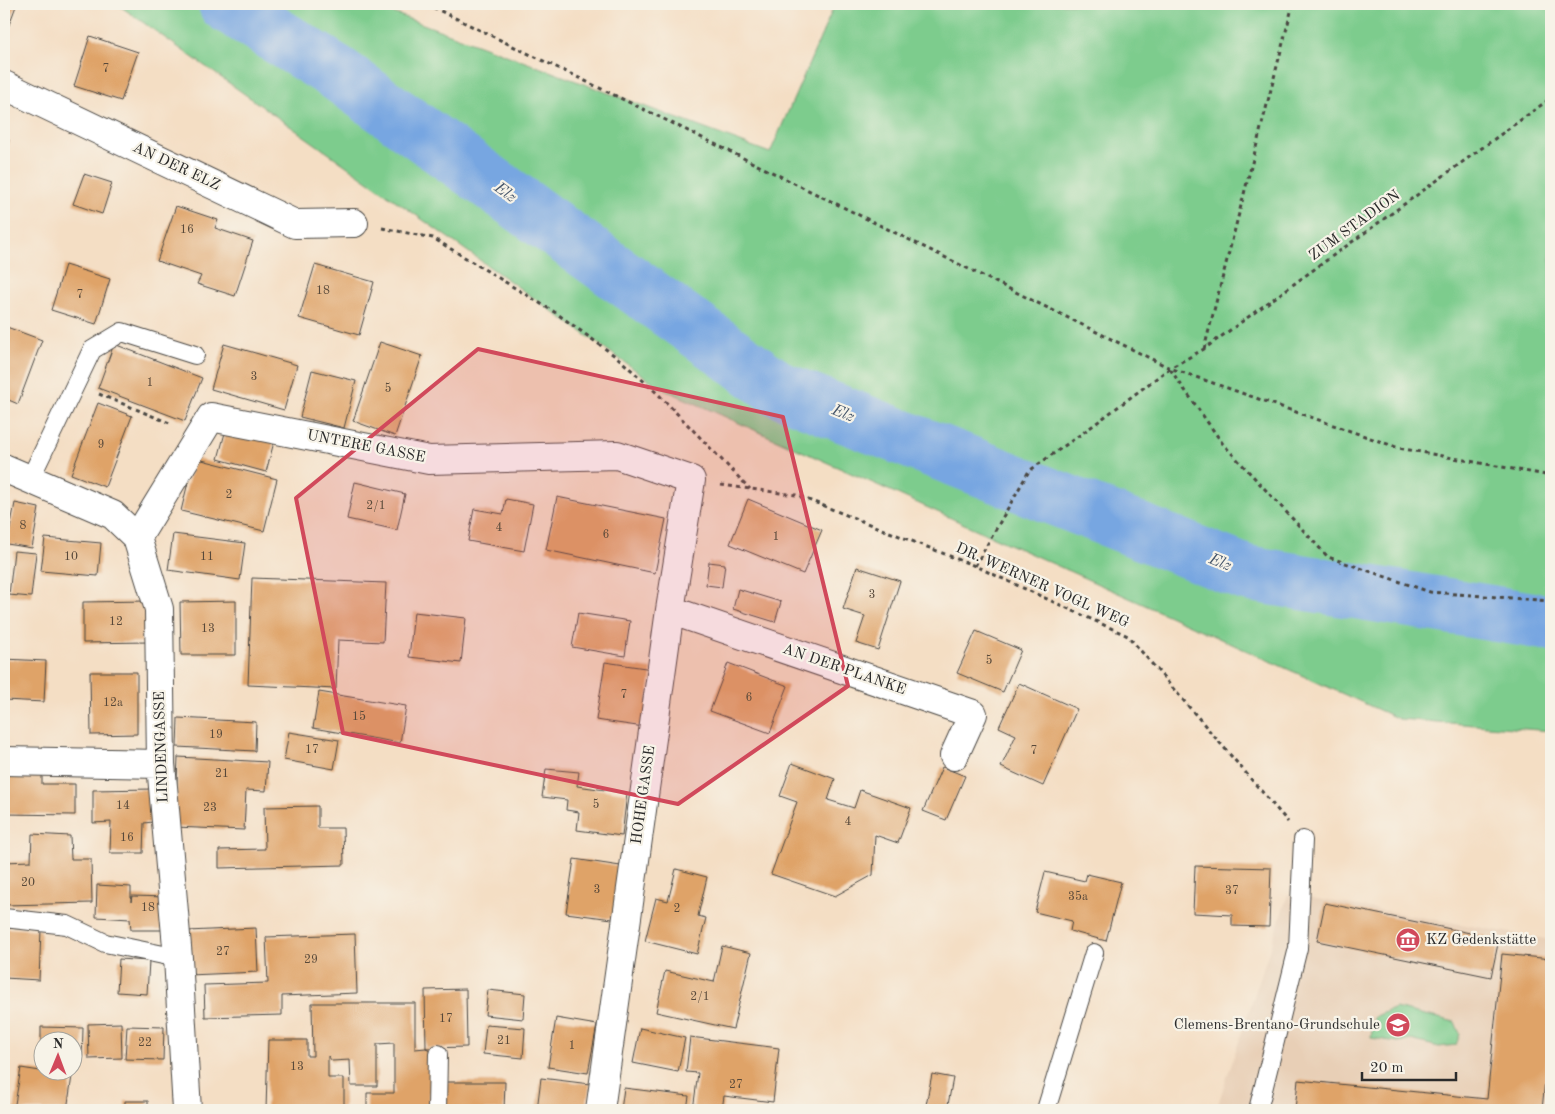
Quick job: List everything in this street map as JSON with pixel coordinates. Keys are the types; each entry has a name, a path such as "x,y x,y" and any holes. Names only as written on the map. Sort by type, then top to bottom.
{"street":[{"name":"AN DER ELZ","path":"4,85 295,224 354,223"},
{"name":"UNTERE GASSE","path":"137,538 211,417 429,460 617,455 691,480"},
{"name":"LINDENGASSE","path":"4,468 113,515 137,538 159,609 161,764 178,958 187,1110"},
{"name":"HOHE GASSE","path":"600,1110 670,610 691,480"},
{"name":"AN DER PLANKE","path":"670,610 973,714 954,756"},
{"path":"4,761 161,764"}],"lane":[{"path":"30,479 92,350 122,332 195,355"},
{"path":"1258,1110 1298,948 1303,840"},
{"path":"4,918 67,924 105,944 178,958"},
{"path":"1046,1110 1094,953"},
{"path":"437,1110 438,1054"}],"path":[{"path":"426,4 1170,368 1399,448 1551,476"},
{"path":"1204,349 1293,4"},
{"name":"ZUM STADION","path":"975,566 1028,471 1170,368 1204,349 1551,98"},
{"path":"354,223 433,238 556,313 618,358 659,395 751,489"},
{"path":"1170,368 1223,444 1328,557 1430,592 1551,601"},
{"path":"76,384 199,436"},
{"name":"DR. WERNER VOGL WEG","path":"691,480 796,495 975,566 1128,636 1303,840"}],"highlighted area":[{"path":"478,349 783,417 848,686 678,804 343,733 296,498"}],"shaded area":[{"name":"Clemens-Brentano-Grundschule","path":"1288,894 1551,940 1551,1110 1216,1110"}],"green space":[{"path":"117,4 369,4 770,153 835,4 1551,4 1551,731 1399,719 661,388"},
{"path":"1395,1008 1455,1022 1460,1034 1456,1045 1439,1047 1411,1040 1398,1042 1371,1038 1374,1017"}],"building":[{"path":"4,4 16,6 4,38"},
{"path":"90,36 138,52 121,101 74,86"},
{"path":"4,139 9,140 4,158"},
{"path":"84,174 112,183 102,214 73,204"},
{"path":"176,206 218,220 215,228 253,241 235,296 197,284 201,276 157,261"},
{"path":"65,265 110,279 96,324 51,310"},
{"path":"315,265 374,282 359,335 299,318"},
{"path":"4,326 42,340 18,404 4,398"},
{"path":"380,342 422,356 395,436 353,421"},
{"path":"114,344 202,378 185,421 98,388"},
{"path":"224,344 297,365 284,410 211,389"},
{"path":"312,370 356,381 344,428 300,417"},
{"path":"98,403 132,416 105,487 71,474"},
{"path":"226,429 274,442 266,472 218,459"},
{"path":"194,458 277,479 264,531 181,511"},
{"path":"355,482 405,494 397,530 347,519"},
{"path":"557,497 666,519 655,573 546,550"},
{"path":"506,499 533,504 524,551 468,541 474,509 503,514"},
{"path":"748,499 822,530 803,574 730,544"},
{"path":"15,503 39,508 32,548 7,544"},
{"path":"173,534 245,543 240,580 168,570"},
{"path":"45,538 101,543 98,576 41,571"},
{"path":"14,551 36,553 31,597 9,595"},
{"path":"709,562 725,564 722,587 706,585"},
{"path":"857,567 900,581 878,650 856,643 865,616 843,609"},
{"path":"252,578 386,583 383,642 338,640 336,689 248,685"},
{"path":"738,589 781,602 775,622 733,609"},
{"path":"148,601 149,642 83,643 83,602"},
{"path":"236,601 236,655 181,655 180,602"},
{"path":"414,612 466,618 461,663 409,657"},
{"path":"578,613 630,621 625,656 572,647"},
{"path":"976,631 1021,650 1003,692 957,673"},
{"path":"4,659 46,661 44,702 4,700"},
{"path":"605,662 652,669 644,727 596,720"},
{"path":"728,663 788,686 770,733 710,711"},
{"path":"90,672 137,672 137,734 91,735"},
{"path":"1019,683 1077,709 1043,786 1001,767 1016,735 999,727"},
{"path":"319,692 406,706 400,743 313,728"},
{"path":"178,718 256,722 255,751 177,747"},
{"path":"289,732 339,740 334,769 284,760"},
{"path":"178,757 268,762 266,791 246,790 244,830 175,827"},
{"path":"792,763 835,779 828,800 854,808 860,790 911,808 898,843 875,835 873,875 835,896 771,874 797,802 780,796"},
{"path":"4,766 42,767 42,784 75,784 75,815 4,814"},
{"path":"942,767 965,776 946,820 923,811"},
{"path":"546,769 579,772 577,786 627,793 622,836 577,830 579,812 566,810 567,800 542,797"},
{"path":"153,789 153,822 144,823 143,853 110,853 111,822 93,823 93,790"},
{"path":"318,806 318,828 343,828 344,865 219,868 219,850 265,849 264,807"},
{"path":"32,834 70,836 71,859 91,859 92,903 4,905 4,862 31,861"},
{"path":"574,859 627,867 620,920 566,913"},
{"path":"1195,866 1271,868 1269,927 1232,926 1232,915 1193,913"},
{"path":"676,869 707,877 698,916 706,918 697,954 645,941 656,898 668,901"},
{"path":"1045,872 1085,881 1087,874 1121,882 1106,941 1070,931 1072,921 1035,912"},
{"path":"97,885 131,887 131,902 132,896 166,897 166,930 131,930 130,919 96,917"},
{"name":"KZ Gedenkstätte","path":"1325,903 1499,939 1491,977 1317,941"},
{"path":"4,928 41,930 39,980 4,978"},
{"path":"256,928 258,972 189,975 187,931"},
{"path":"355,934 357,993 282,996 282,1015 205,1017 204,985 268,983 266,937"},
{"path":"722,946 751,953 733,1029 656,1012 665,971 714,982"},
{"path":"1502,954 1551,959 1551,1020 1542,1110 1295,1110 1298,1080 1487,1099"},
{"path":"119,959 149,961 147,994 117,992"},
{"path":"466,989 467,1047 426,1048 425,990"},
{"path":"488,990 525,994 523,1019 485,1015"},
{"path":"312,1003 415,1003 415,1049 426,1048 432,1051 429,1110 367,1110 367,1093 394,1093 394,1043 377,1044 377,1086 351,1086 350,1060 332,1061 328,1056 328,1078 344,1078 344,1110 266,1110 268,1040 307,1040 307,1056 313,1056"},
{"path":"556,1018 597,1025 588,1073 548,1067"},
{"path":"121,1023 122,1058 89,1059 88,1024"},
{"path":"486,1025 525,1028 523,1058 483,1054"},
{"path":"127,1026 164,1027 163,1060 125,1059"},
{"path":"41,1027 83,1028 82,1064 82,1032 41,1032"},
{"path":"640,1028 685,1038 678,1072 633,1063"},
{"path":"690,1037 779,1048 773,1102 724,1096 722,1110 693,1110 698,1073 686,1072"},
{"path":"21,1068 32,1070 32,1082 71,1082 67,1110 14,1110"},
{"path":"932,1074 953,1078 947,1110 925,1110"},
{"path":"541,1078 590,1084 586,1110 537,1110"},
{"path":"444,1082 505,1082 504,1110 444,1110"},
{"path":"624,1088 689,1096 687,1110 621,1110"},
{"path":"125,1101 148,1101 148,1110 125,1110"}],"waterway":[{"name":"Elz","path":"226,4 337,73 779,389 1246,573 1551,623"}],"place":[{"name":"KZ Gedenkstätte","path":"1408,940"},
{"name":"Clemens-Brentano-Grundschule","path":"1398,1025"}]}
